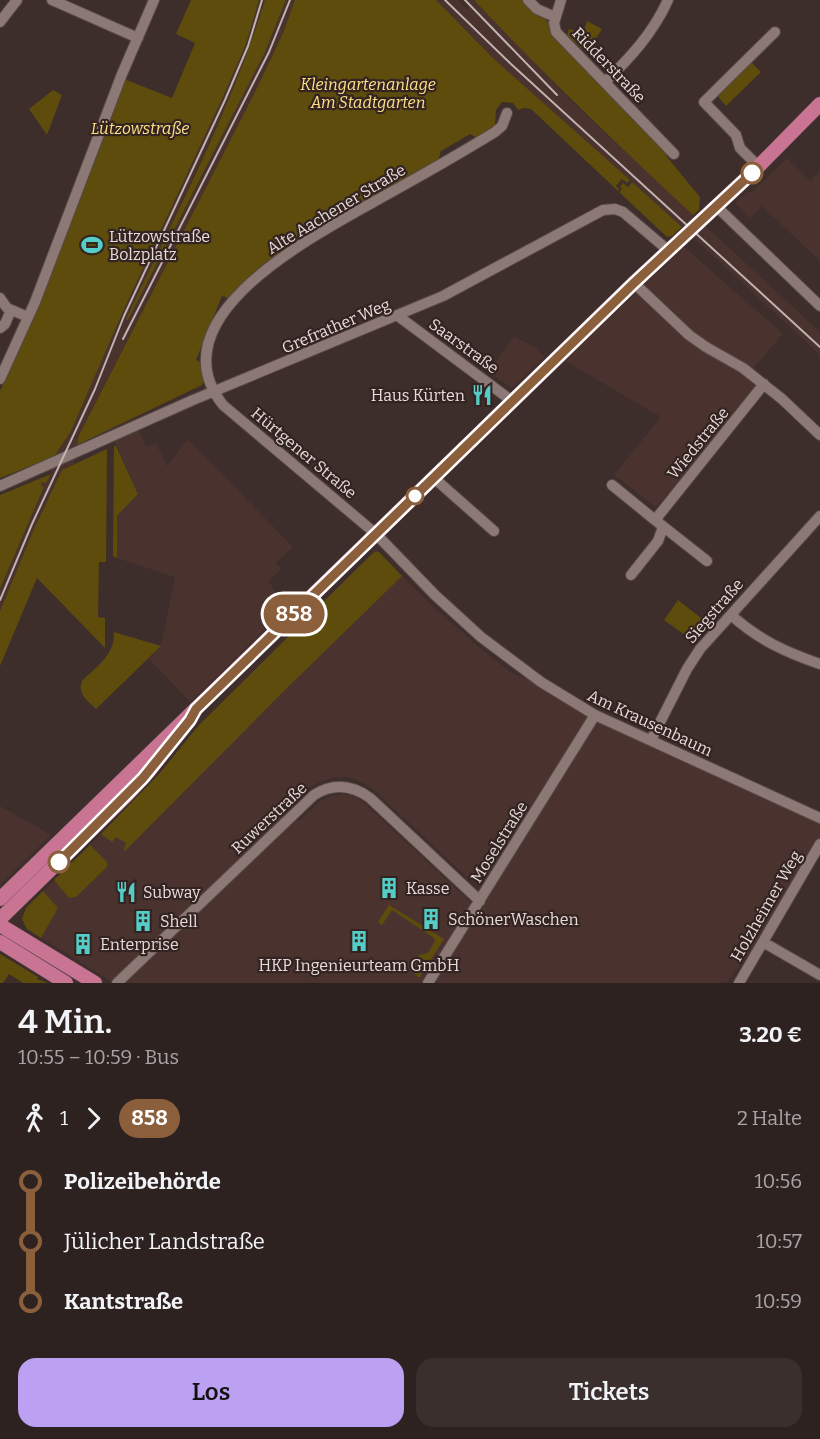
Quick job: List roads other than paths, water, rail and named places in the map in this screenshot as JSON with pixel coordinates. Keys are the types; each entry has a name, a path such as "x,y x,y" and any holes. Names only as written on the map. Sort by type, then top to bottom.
{"main road":[{"path":"0,899 820,104"},
{"path":"0,919 143,778 190,720 196,709"},
{"path":"0,925 95,983"},
{"path":"0,942 66,983"}],"street":[{"path":"0,22 17,0"},
{"path":"52,0 138,38"},
{"path":"0,379 28,316 154,0"},
{"name":"Ridderstraße","path":"528,0 537,9 555,17 556,32 674,154"},
{"path":"555,17 561,0"},
{"path":"605,82 642,45 668,0"},
{"path":"758,166 740,148 736,135 704,102 775,32"},
{"name":"Alte Aachener Straße","path":"216,391 207,371 207,350 228,308 252,282 281,257 311,238 495,132 502,126 507,113"},
{"path":"716,206 820,306"},
{"name":"Grefrather Weg","path":"0,486 136,424 443,296 603,210 623,212 669,251"},
{"path":"634,283 689,335 706,347 733,360 764,384 820,435"},
{"path":"0,298 3,304 11,310 28,316"},
{"path":"0,328 5,324 11,310"},
{"name":"Saarstraße","path":"398,316 513,401"},
{"name":"Wiedstraße","path":"631,575 658,541 659,524 764,384"},
{"name":"Hürtgener Straße","path":"216,391 224,405 376,534"},
{"path":"434,478 494,531"},
{"path":"612,485 707,561"},
{"name":"Siegstraße","path":"651,740 694,656 820,516"},
{"name":"Am Krausenbaum","path":"376,534 435,595 481,637 541,682 595,716 820,818"},
{"path":"731,615 750,632 766,642 820,664"},
{"name":"Moselstraße","path":"428,983 595,716"},
{"name":"Ruwerstraße","path":"117,983 308,801 330,787 355,789 370,798 480,901"},
{"name":"Holzheimer Weg","path":"739,983 820,844"},
{"path":"763,942 820,975"}],"railway":[{"path":"0,600 32,524 95,389 124,316 225,100 248,46 262,0"},
{"path":"123,339 269,52 290,0"},
{"path":"445,0 511,64 820,347"},
{"path":"465,0 557,95"}],"place":[{"name":"Lützowstraße Bolzplatz","path":"92,245"},
{"name":"Haus Kürten","path":"482,395"},
{"name":"Kasse","path":"389,888"},
{"name":"Subway","path":"126,892"},
{"name":"SchönerWaschen","path":"431,919"},
{"name":"Shell","path":"143,921"},
{"name":"HKP Ingenieurteam GmbH","path":"359,941"},
{"name":"Enterprise","path":"83,944"}],"park label":[{"name":"Kleingartenanlage Am Stadtgarten","path":"368,93"},
{"name":"Lützowstraße","path":"140,128"}]}
